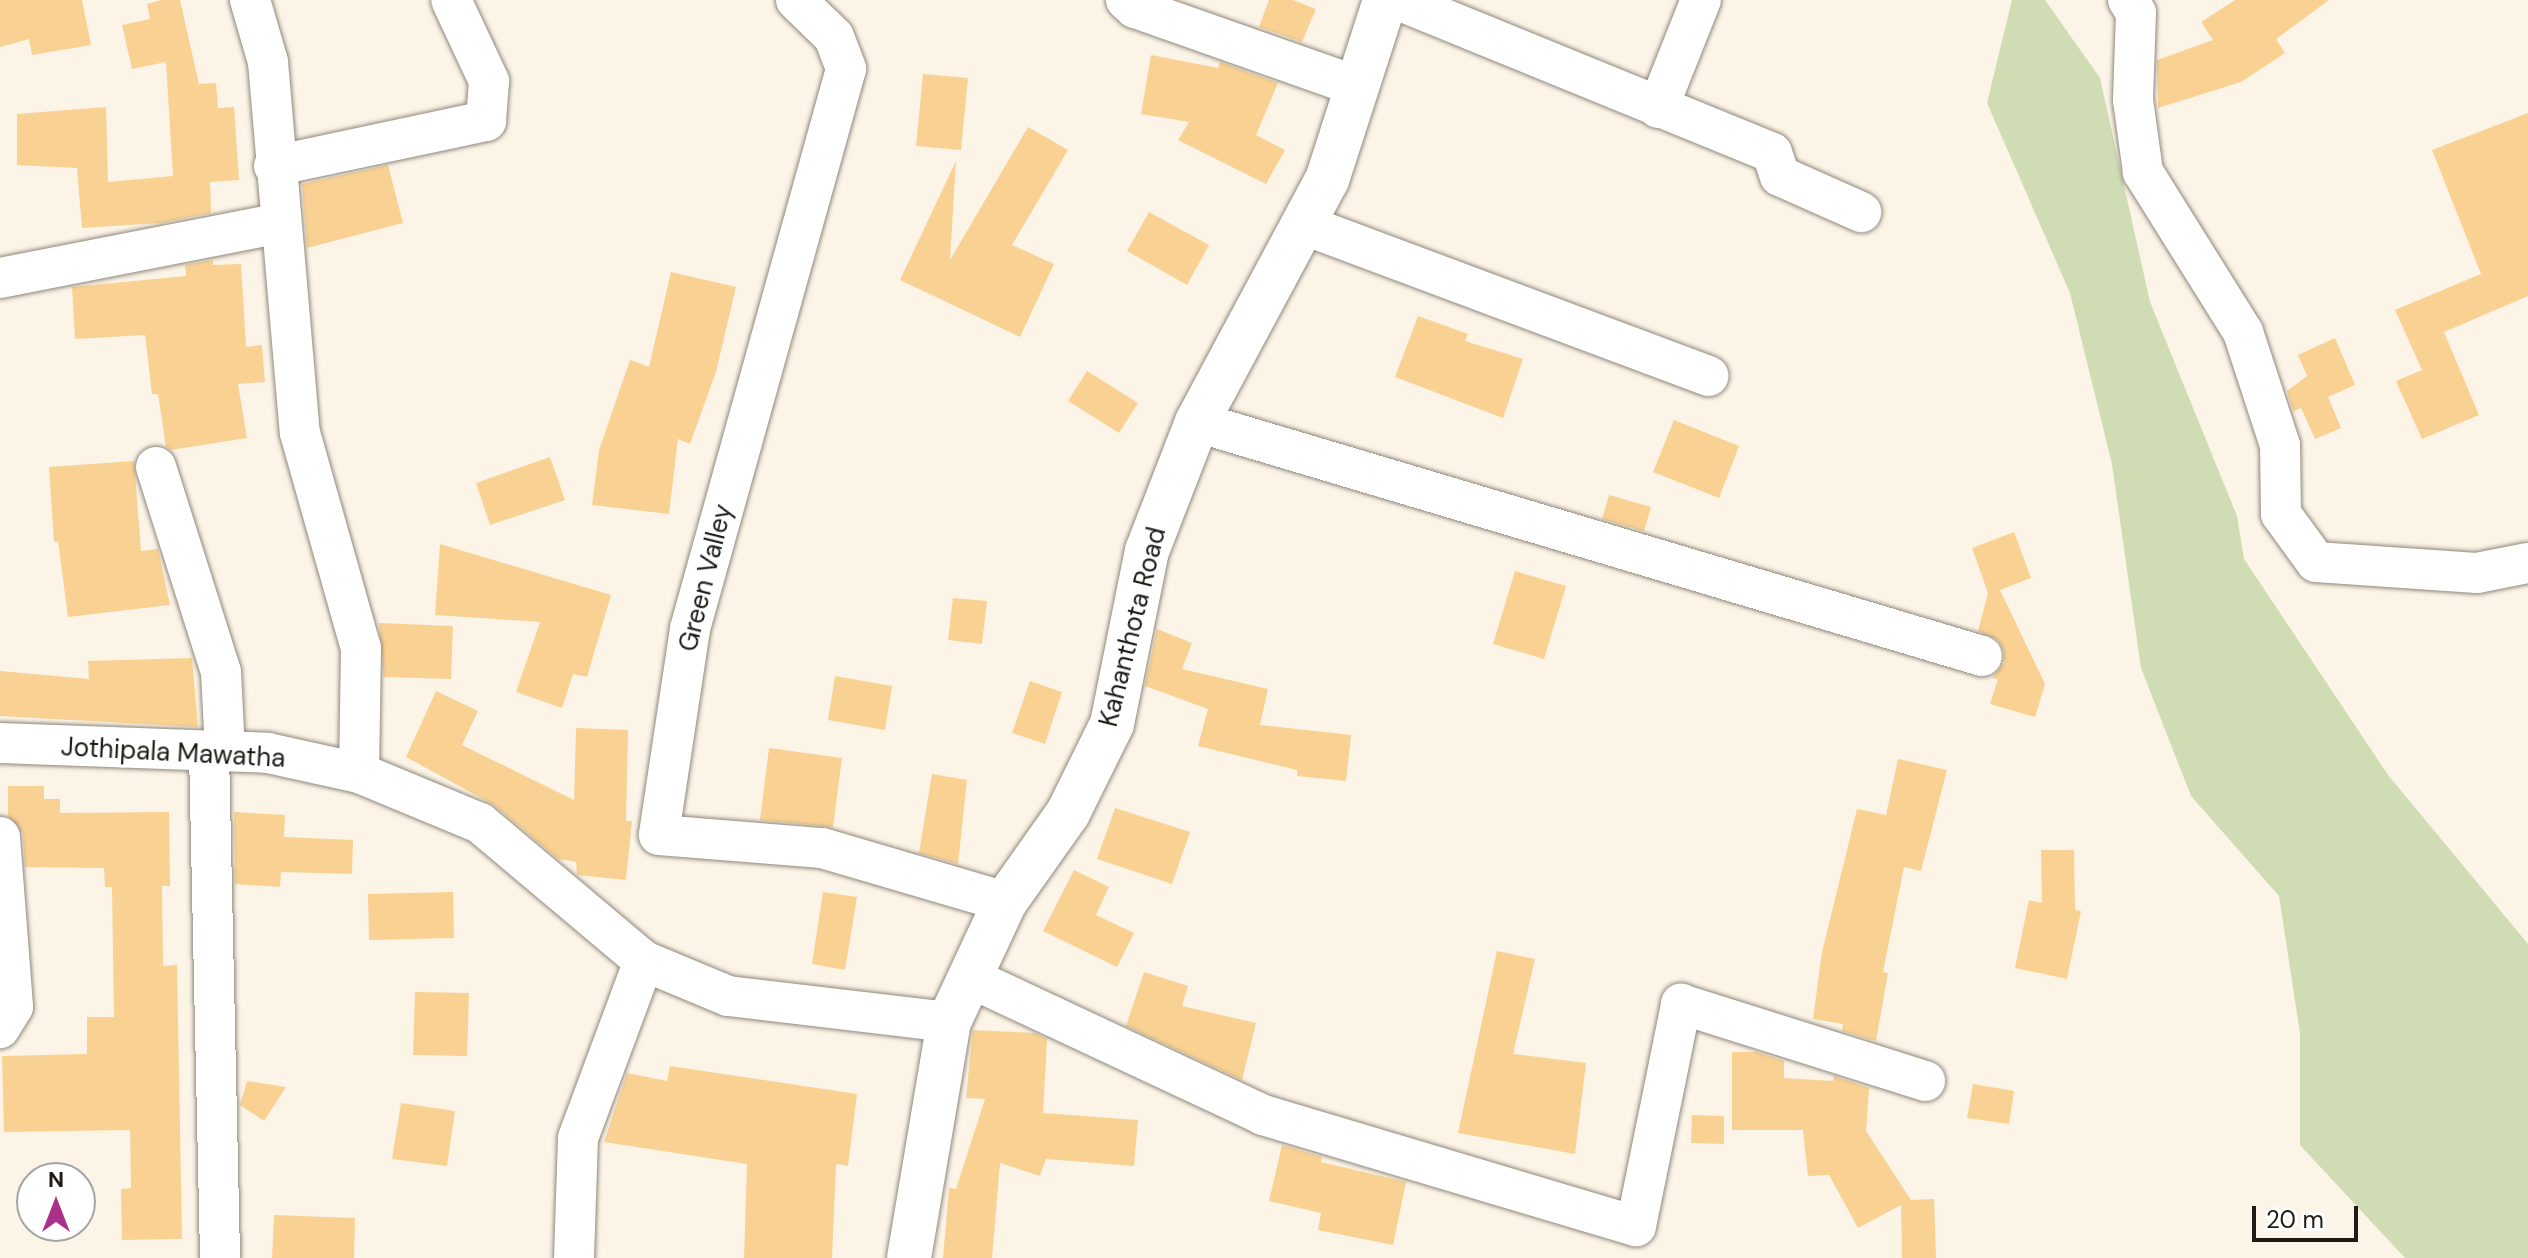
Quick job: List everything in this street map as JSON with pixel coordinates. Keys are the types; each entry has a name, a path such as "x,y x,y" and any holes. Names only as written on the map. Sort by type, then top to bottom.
{"main road":[{"name":"Kahanthota Road","path":"909,1258 949,1022 1005,902 1068,813 1112,724 1147,551 1197,422 1327,180 1385,0"}],"street":[{"path":"250,0 268,62 274,166 300,433 361,648 359,773"},
{"path":"274,166 486,121 489,81 451,0"},
{"name":"Green Valley","path":"796,0 834,37 846,69 690,629 659,835 822,848 1005,902"},
{"path":"1126,0 1135,8 1357,86"},
{"path":"1398,0 1772,153 1780,176 1861,212"},
{"path":"1658,108 1701,0"},
{"path":"2132,6 2133,100 2143,172 2243,332 2280,445 2281,514 2316,562 2477,573 2528,563"},
{"path":"0,278 280,223"},
{"path":"1302,224 1709,376"},
{"path":"1197,422 1982,656"},
{"path":"156,467 221,672 217,752 220,1258"},
{"name":"Jothipala Mawatha","path":"0,743 268,753 359,773 480,823 644,961 728,996 949,1022"},
{"path":"0,837 13,1007 0,1028"},
{"path":"574,1258 578,1138 644,961"},
{"path":"971,978 1263,1115 1636,1226 1681,1004 1925,1081"}],"green space":[{"path":"2012,0 2045,0 2100,78 2150,302 2237,516 2244,559 2388,775 2528,944 2528,1258 2405,1258 2300,1145 2300,1033 2279,896 2191,796 2141,668 2112,464 2070,293 1987,103"}],"building":[{"path":"0,0 82,0 91,45 32,55 29,39 0,47"},
{"path":"180,0 199,84 216,83 218,108 234,107 239,180 210,182 211,213 161,223 82,228 77,168 17,165 17,114 106,107 108,182 173,176 166,62 132,69 122,25 150,19 147,4"},
{"path":"1269,0 1293,0 1316,9 1302,42 1259,27"},
{"path":"2235,0 2329,0 2276,39 2285,53 2241,82 2158,108 2157,60 2213,40 2201,22"},
{"path":"1151,55 1218,68 1220,62 1278,83 1256,135 1285,150 1266,184 1178,140 1189,122 1141,114"},
{"path":"923,74 968,78 961,150 916,146"},
{"path":"2528,113 2528,296 2444,332 2479,415 2422,439 2396,381 2422,370 2395,310 2481,274 2432,150"},
{"path":"1028,127 1068,150 1012,245 1054,264 1020,337 900,280 956,161 950,260"},
{"path":"388,165 403,223 307,248 302,184"},
{"path":"1149,212 1209,245 1187,285 1127,251"},
{"path":"213,260 213,265 241,264 246,347 262,345 265,382 238,384 247,438 171,450 166,447 158,394 152,394 145,335 75,339 72,287 186,276 185,265"},
{"path":"671,272 736,287 716,372 690,444 678,439 669,514 592,505 599,450 630,360 649,367"},
{"path":"1418,316 1468,334 1465,341 1523,359 1503,418 1395,377"},
{"path":"2335,338 2355,385 2328,397 2341,428 2315,439 2301,408 2293,411 2287,391 2307,376 2298,355"},
{"path":"1087,371 1138,403 1119,433 1068,401"},
{"path":"1674,420 1739,446 1719,498 1653,472"},
{"path":"550,457 565,500 490,525 476,483"},
{"path":"134,461 141,551 158,549 170,605 68,617 58,541 54,542 49,467"},
{"path":"1609,495 1651,507 1644,531 1602,519"},
{"path":"2014,532 2031,578 2000,590 2045,684 2035,717 1990,704 1998,679 1992,678 2004,663 2004,651 1998,640 1978,631 1988,593 1972,548"},
{"path":"440,544 611,595 587,677 573,674 562,708 516,692 540,622 435,615"},
{"path":"1515,571 1566,586 1544,659 1493,644"},
{"path":"953,598 987,601 982,644 948,640"},
{"path":"379,623 453,626 451,679 384,677"},
{"path":"1157,629 1192,643 1182,669 1268,689 1260,725 1351,735 1346,781 1297,776 1297,770 1198,746 1208,709 1145,686"},
{"path":"192,658 198,727 0,716 0,671 89,679 88,661"},
{"path":"835,676 892,686 885,730 828,720"},
{"path":"1030,681 1062,692 1045,744 1012,733"},
{"path":"436,691 478,711 462,745 574,800 576,728 628,730 626,821 632,821 626,880 577,875 576,862 558,859 494,805 406,757"},
{"path":"769,748 842,758 833,827 760,820"},
{"path":"1898,759 1947,770 1921,871 1904,867 1883,972 1888,973 1876,1041 1842,1031 1843,1024 1813,1019 1822,952 1857,809 1886,815"},
{"path":"932,774 967,780 958,864 919,853"},
{"path":"8,786 44,786 44,799 60,799 60,813 169,812 170,886 162,886 163,966 177,965 182,1239 122,1240 121,1189 131,1188 130,1130 4,1132 2,1056 87,1054 87,1017 114,1017 112,887 105,887 104,868 25,867 23,834 8,816"},
{"path":"1115,808 1190,832 1172,884 1097,859"},
{"path":"234,812 285,815 284,837 353,840 352,874 281,872 280,887 235,884"},
{"path":"2041,850 2074,850 2075,910 2081,911 2067,979 2015,968 2029,900 2042,903"},
{"path":"1074,870 1109,887 1096,915 1134,933 1117,967 1043,931"},
{"path":"453,892 454,938 369,940 368,894"},
{"path":"823,892 857,897 845,970 812,964"},
{"path":"1497,951 1535,959 1513,1054 1586,1063 1575,1154 1458,1133"},
{"path":"1144,972 1188,986 1182,1006 1256,1023 1242,1080 1126,1026"},
{"path":"415,992 469,993 467,1056 413,1055"},
{"path":"973,1030 1035,1033 1047,1039 1043,1113 1138,1120 1134,1166 1046,1159 1040,1176 1000,1163 992,1258 943,1258 949,1188 956,1189 985,1099 966,1098"},
{"path":"1732,1052 1757,1052 1784,1061 1784,1078 1833,1081 1834,1076 1869,1088 1866,1131 1911,1200 1934,1199 1936,1258 1902,1258 1901,1205 1858,1228 1829,1175 1808,1176 1803,1130 1732,1130"},
{"path":"670,1066 857,1094 848,1166 836,1164 832,1258 744,1258 747,1164 604,1142 627,1073 667,1081"},
{"path":"247,1081 286,1087 264,1121 240,1105"},
{"path":"1973,1084 2014,1091 2009,1124 1967,1118"},
{"path":"401,1103 455,1111 447,1166 392,1159"},
{"path":"1692,1115 1724,1116 1724,1144 1691,1143"},
{"path":"1282,1145 1322,1157 1321,1162 1406,1182 1393,1245 1318,1230 1321,1213 1269,1201"},
{"path":"274,1215 355,1218 354,1258 272,1258"}]}
